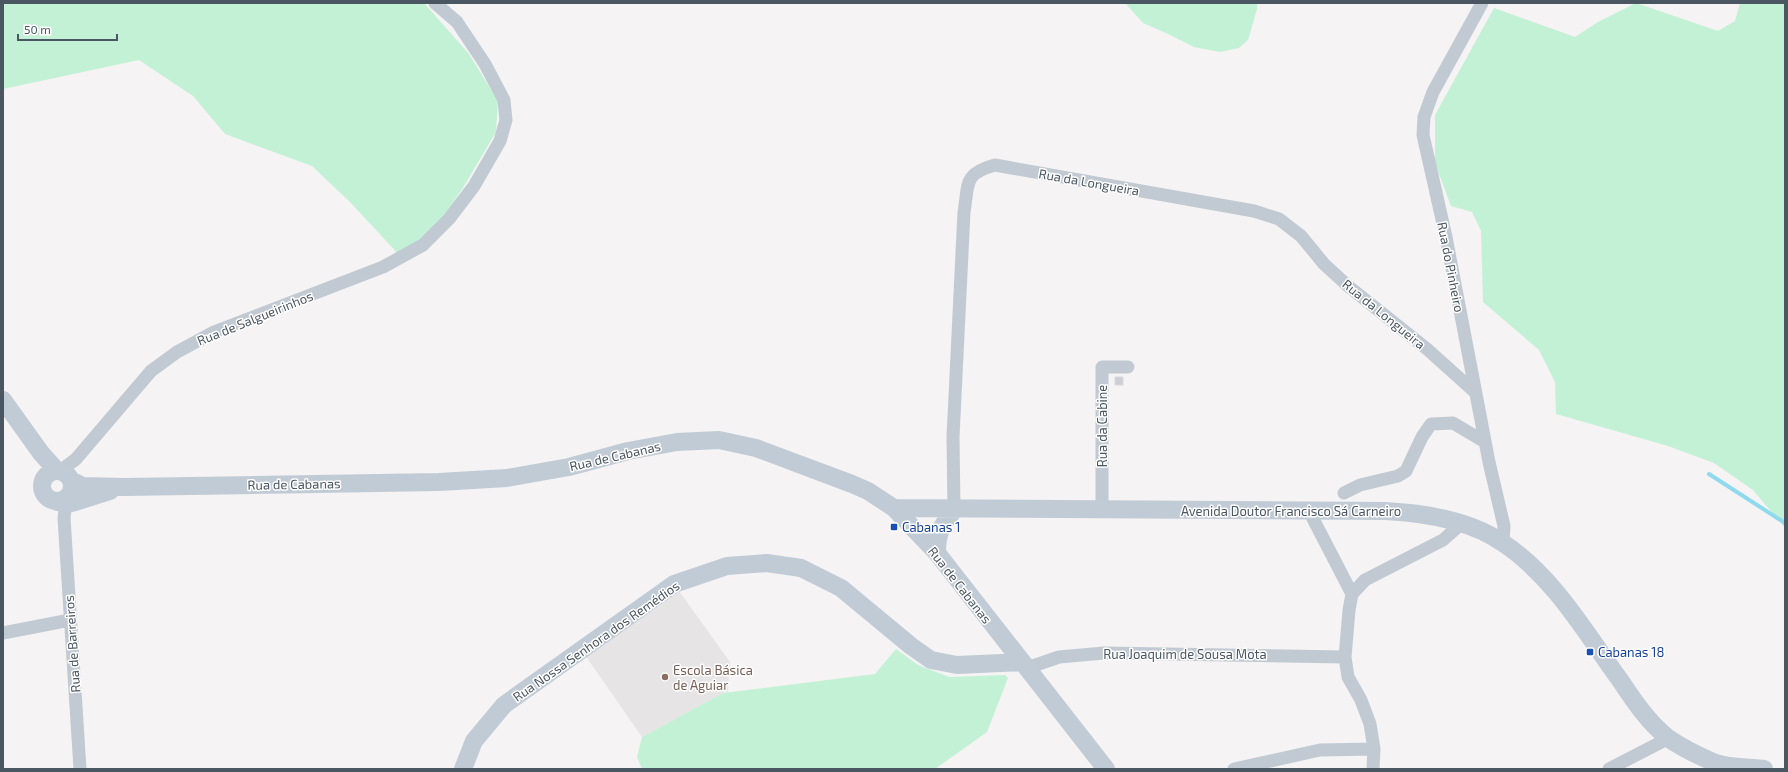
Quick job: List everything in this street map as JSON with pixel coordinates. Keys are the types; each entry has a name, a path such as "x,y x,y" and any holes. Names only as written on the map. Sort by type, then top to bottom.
{"street":[{"name":"Rua de Salgueirinhos","path":"64,492 76,459 151,371 177,352 214,332 383,267 423,245 449,219 474,186 500,141 506,120 504,100 485,64 457,22 435,3"},
{"name":"Rua do Pinheiro","path":"1482,3 1433,92 1424,117 1423,135 1446,237 1485,442 1504,526 1503,542"},
{"name":"Rua da Longueira","path":"954,510 953,437 964,212 970,179 978,170 995,165 1254,211 1279,219 1301,236 1324,264 1348,286 1427,349 1476,393"},
{"name":"Rua da Cabine","path":"1102,510 1102,367 1128,367"},
{"path":"3,400 41,454 64,492"},
{"path":"1344,493 1360,485 1398,476 1406,471 1422,437 1431,424 1453,423 1485,442"},
{"name":"Rua de Cabanas","path":"64,492 82,486 124,487 431,482 507,478 569,467 628,451 677,442 719,440 756,448 805,465 868,491 894,508 937,553 1106,769"},
{"path":"41,454 44,465 41,483 46,474 64,492"},
{"name":"Rua de Barreiros","path":"64,492 70,620 80,769"},
{"name":"Avenida Doutor Francisco Sá Carneiro","path":"894,508 954,510 1407,512 1461,524 1485,532 1503,542 1541,574 1570,610 1639,708 1669,738 1715,763 1764,769"},
{"path":"937,553 937,540 941,526 954,510"},
{"path":"1309,511 1352,594"},
{"path":"1372,769 1374,749 1370,724 1361,700 1348,677 1345,657 1349,610 1352,594 1365,580 1443,540 1461,524"},
{"name":"Rua Nossa Senhora dos Remédios","path":"464,769 474,741 504,705 674,584 727,566 767,563 802,568 841,588 911,646 931,660 957,665 1024,665"},
{"path":"3,633 70,620"},
{"name":"Rua Joaquim de Sousa Mota","path":"1024,665 1059,657 1104,653 1345,657"},
{"path":"1609,769 1669,738"},
{"path":"1234,769 1320,750 1374,749"}],"shaded area":[{"name":"Escola Básica de Aguiar","path":"679,591 730,662 728,692 723,693 642,737 585,655"}],"green space":[{"path":"3,3 424,3 469,54 498,101 496,132 464,186 421,250 401,257 350,202 312,166 225,134 193,96 139,60 3,89"},
{"path":"1125,3 1257,3 1257,9 1248,40 1239,48 1220,52 1194,47 1143,23"},
{"path":"1636,3 1718,31 1735,21 1740,3 1785,3 1785,528 1753,490 1714,463 1668,446 1556,414 1555,382 1539,350 1483,302 1481,231 1472,212 1451,206 1435,163 1435,115 1494,8 1575,37 1598,22"},
{"path":"896,649 918,665 949,677 1005,675 1008,678 987,732 935,769 642,769 637,757 642,737 723,693 875,674"}],"building":[{"path":"1115,377 1123,377 1123,385 1115,385"}],"waterway":[{"path":"1709,474 1785,523"}],"place":[{"name":"Cabanas 1","path":"894,527"},
{"name":"Cabanas 18","path":"1590,652"},
{"name":"Escola Básica de Aguiar","path":"665,677"}]}
